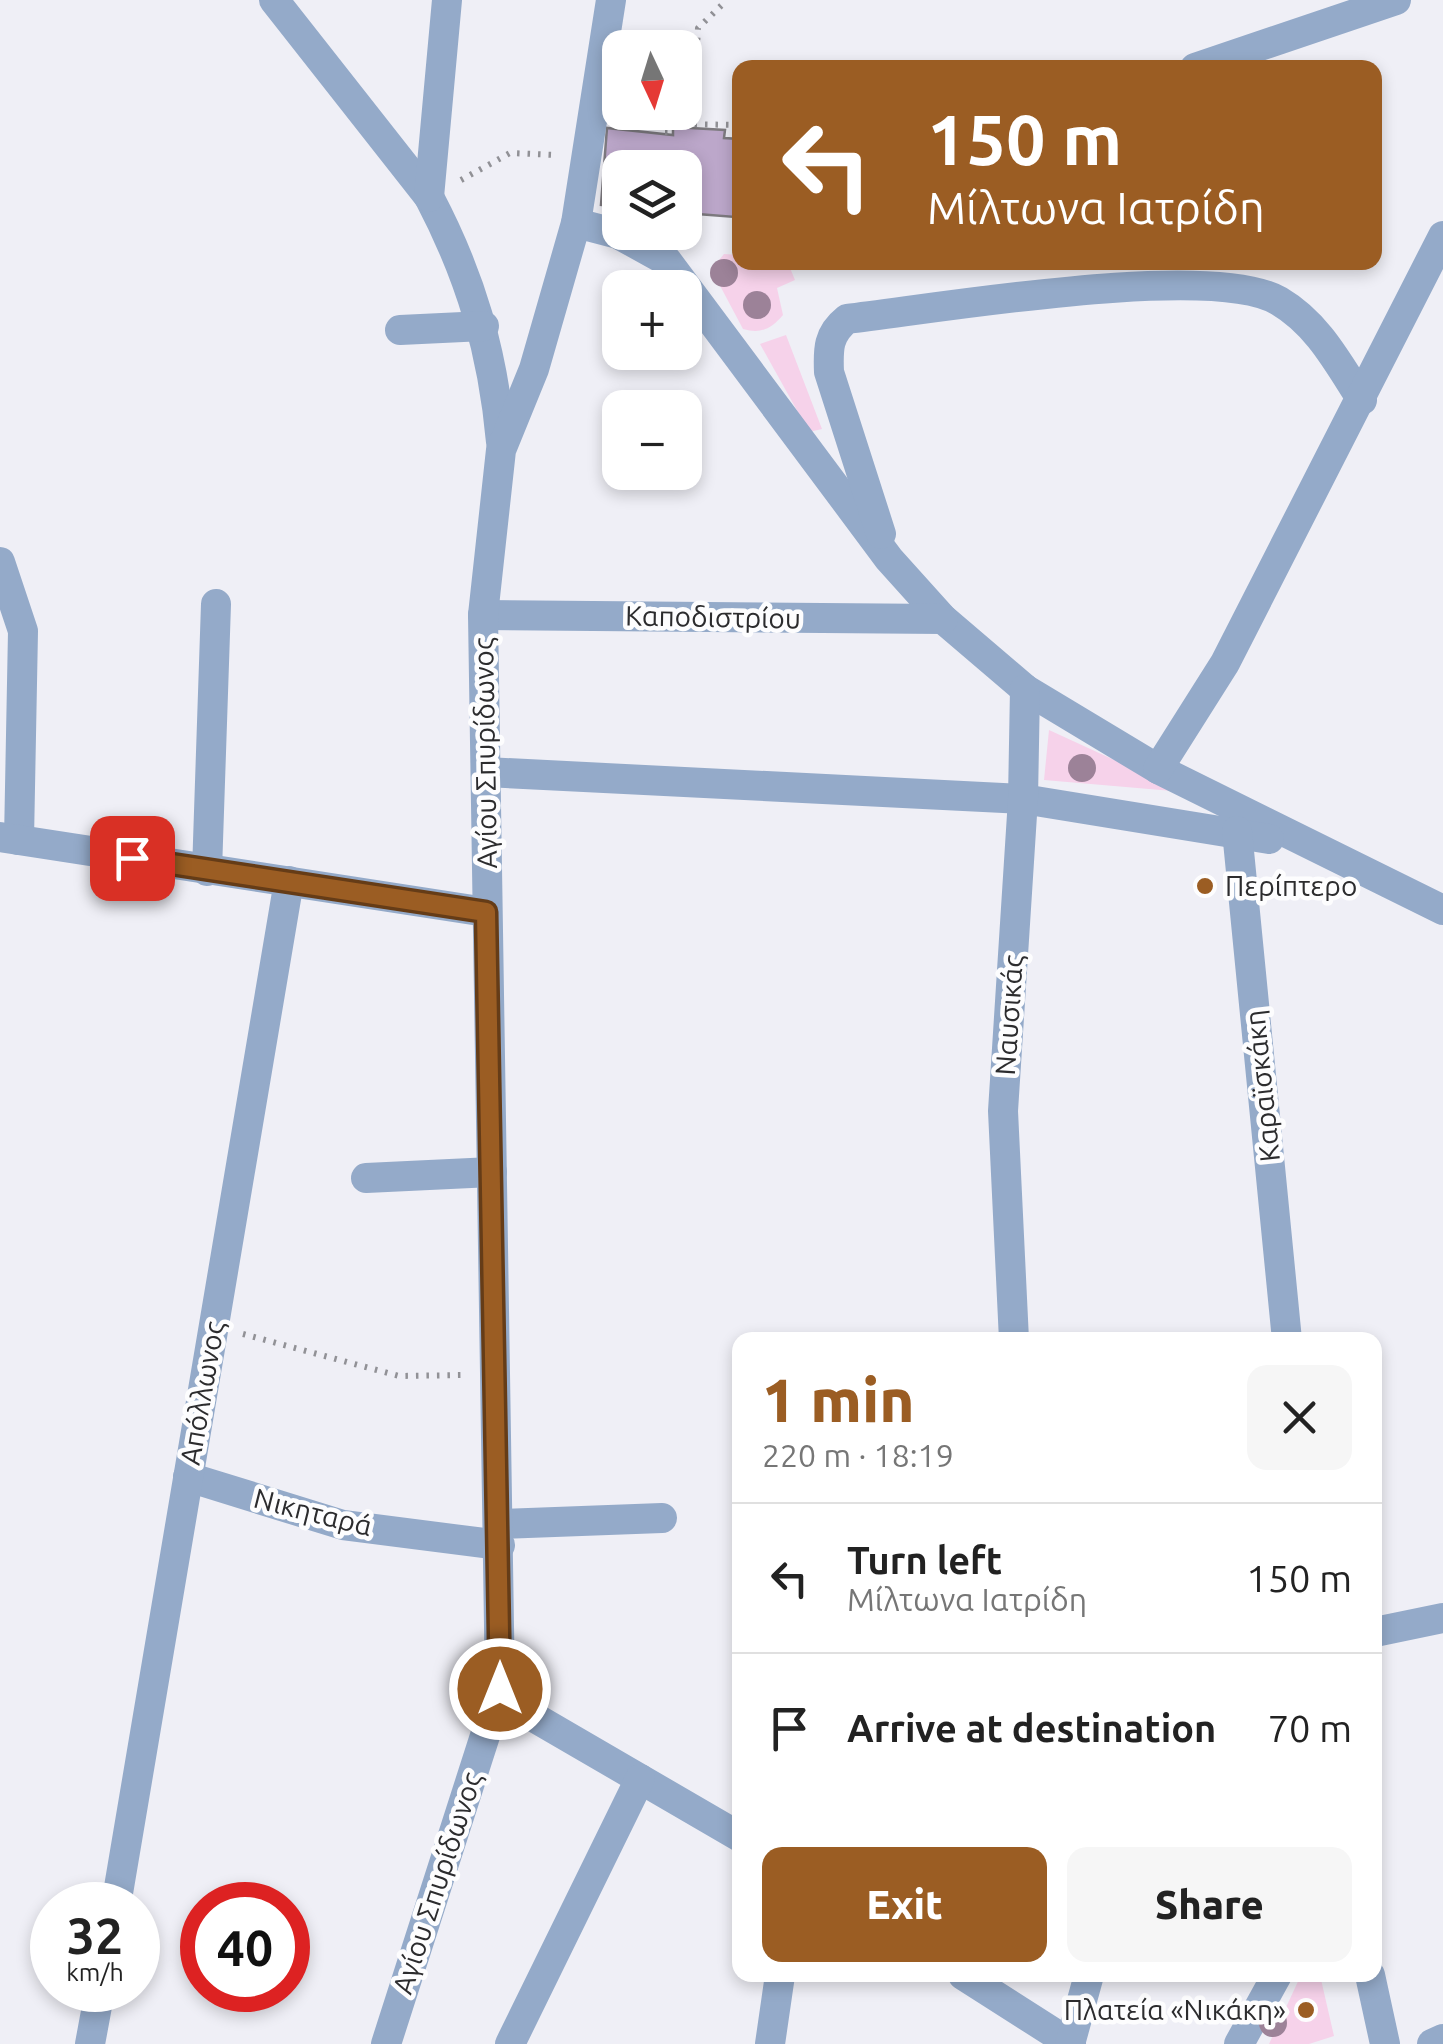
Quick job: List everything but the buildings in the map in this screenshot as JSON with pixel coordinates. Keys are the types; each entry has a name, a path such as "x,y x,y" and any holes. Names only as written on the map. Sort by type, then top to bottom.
{"street":[{"path":"274,0 429,197 464,268 484,326 496,385 501,450"},
{"path":"429,197 447,0"},
{"name":"Αγίου Σπυρίδωνος","path":"611,0 612,30"},
{"path":"1219,60 1396,0"},
{"name":"Αγίου Σπυρίδωνος","path":"386,2044 500,1689 483,615 501,450 534,369 576,224 588,156 614,130"},
{"path":"576,224 618,234 668,261 889,560 943,620 1025,689 1158,768 1443,910"},
{"path":"1158,768 1225,663 1443,236"},
{"path":"889,560 829,372 828,344 846,319 1123,287 1227,286 1276,299 1314,326 1362,400"},
{"path":"400,330 484,326"},
{"path":"0,562 23,630 26,689 9,838 486,912"},
{"path":"207,870 216,604"},
{"name":"Καποδιστρίου","path":"483,615 943,620"},
{"name":"Ναυσικάς","path":"1014,1332 1003,1111 1023,799 1025,689"},
{"path":"486,772 1023,799 1237,831 1314,849"},
{"name":"Καραϊσκάκη","path":"1237,831 1287,1332"},
{"name":"Απόλλωνος","path":"120,1882 289,881"},
{"path":"366,1178 492,1172"},
{"name":"Νικηταρά","path":"188,1477 343,1525 500,1534 662,1518"},
{"path":"1382,1631 1443,1618"},
{"path":"500,1689 525,1712 732,1831"},
{"path":"510,2044 640,1779"},
{"path":"770,2044 779,1982"},
{"path":"974,1982 1071,2044 1087,1982"},
{"path":"1238,2044 1273,1982"},
{"path":"1372,1982 1385,2044"},
{"path":"90,2044 96,2012"},
{"path":"1432,2044 1443,2039"}],"path":[{"path":"698,30 727,0"},
{"path":"702,124 732,126"},
{"path":"429,197 510,153 588,156"},
{"path":"214,1326 399,1376 496,1375"}],"shaded area":[{"path":"724,254 732,254 732,270 791,270 795,280 777,288 783,315 770,327 743,329 717,280 715,265"},
{"path":"786,335 822,429 809,432 760,344"},
{"path":"1049,730 1184,792 1044,780"},
{"path":"1298,1982 1322,1982 1334,2036 1309,2044 1269,2044"}],"place":[{"name":"Περίπτερο","path":"1205,886"},
{"name":"Πλατεία «Νικάκη»","path":"1306,2010"}],"route":[{"path":"132,858 486,912 500,1689"}]}
